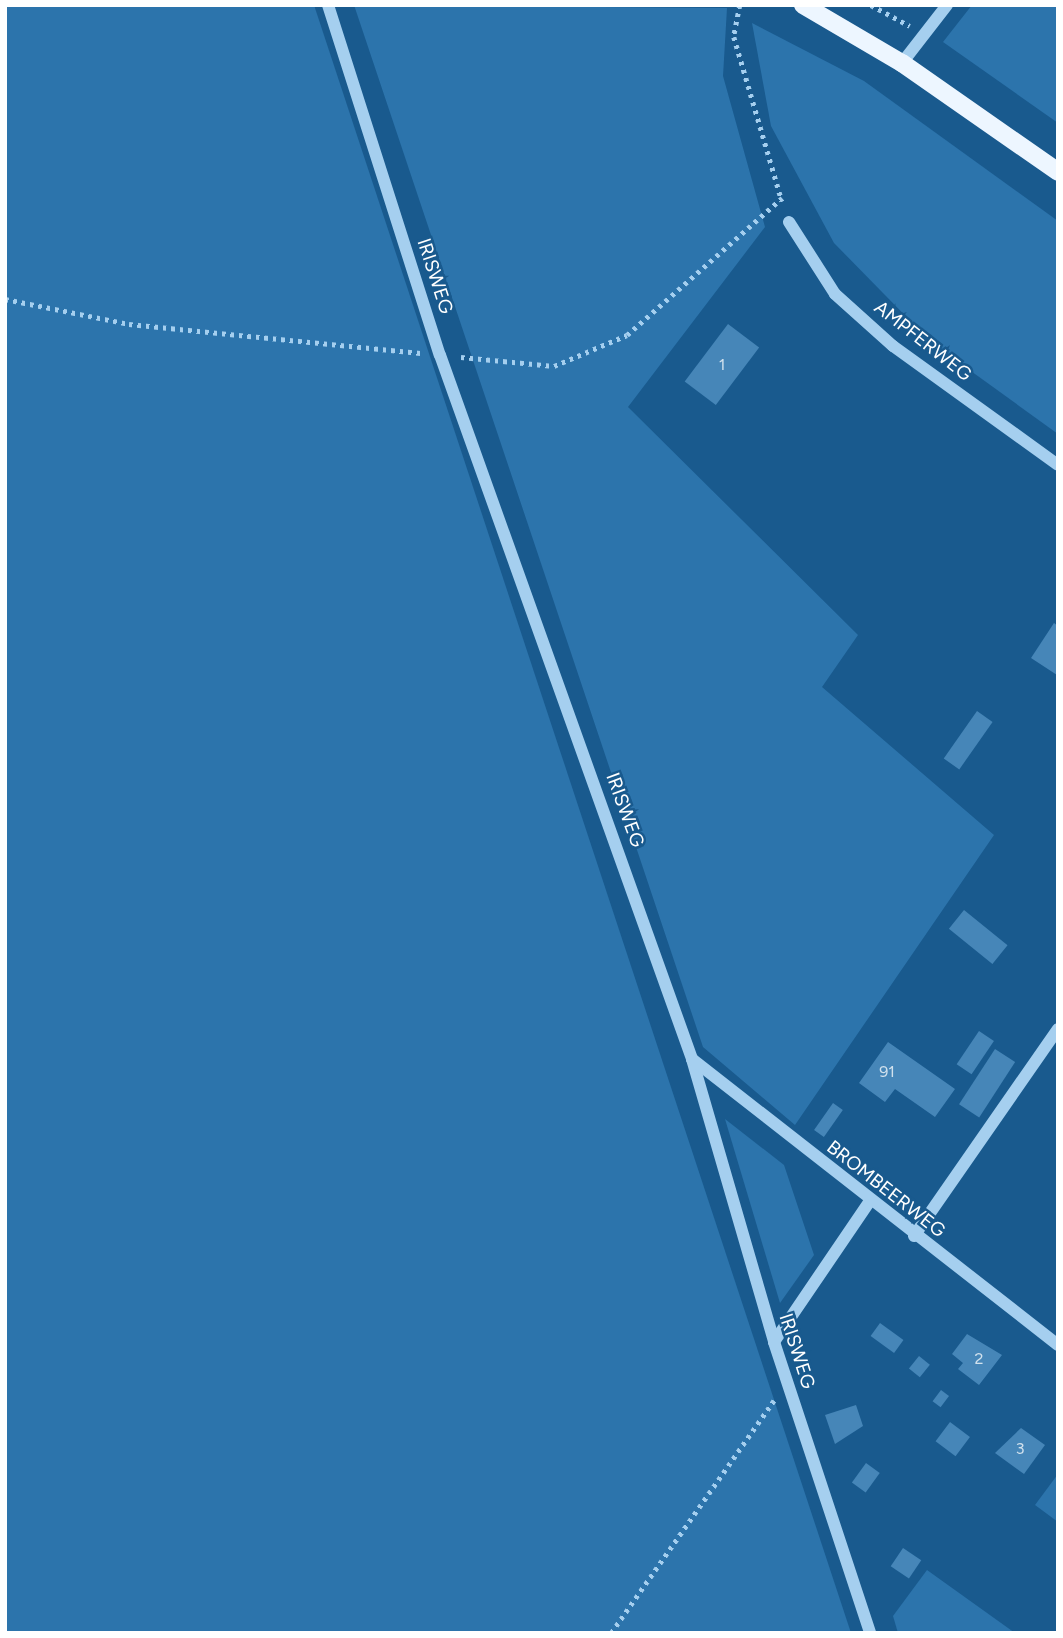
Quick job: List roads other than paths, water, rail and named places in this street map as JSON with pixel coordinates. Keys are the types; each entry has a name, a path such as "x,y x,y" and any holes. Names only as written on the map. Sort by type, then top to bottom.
{"main road":[{"path":"803,5 902,64 1058,172"}],"street":[{"name":"IRISWEG","path":"328,5 440,355 692,1059 774,1342 870,1633"},
{"path":"902,64 947,5"},
{"name":"AMPFERWEG","path":"789,222 835,294 893,346 1058,465"},
{"path":"914,1236 1058,1029"},
{"name":"BROMBEERWEG","path":"692,1059 914,1236 1058,1346"},
{"path":"774,1342 870,1201"}]}
